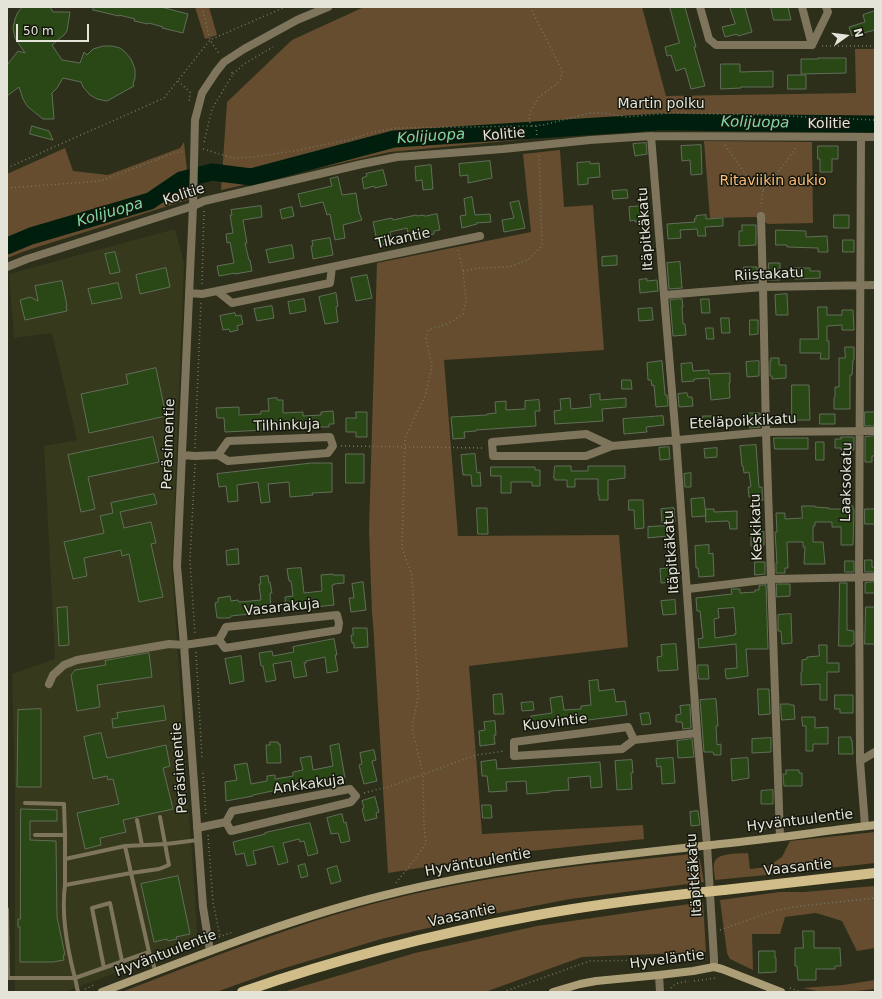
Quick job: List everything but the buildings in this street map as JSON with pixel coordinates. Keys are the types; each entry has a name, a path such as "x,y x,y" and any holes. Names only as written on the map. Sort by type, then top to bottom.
{"main road":[{"name":"Vaasantie","path":"242,992 390,947 443,934 575,908 875,873"}],"street":[{"name":"Peräsimentie","path":"210,951 203,908 177,566 194,193 194,161 198,149 195,120 202,93 224,62 244,49 297,20 328,7"},
{"path":"700,7 709,39 716,46 812,45"},
{"path":"802,7 812,45"},
{"path":"812,45 828,12 826,7"},
{"name":"Kolitie","path":"7,267 27,259 193,206 204,201 397,157 652,136 875,137"},
{"name":"Itäpitkäkatu","path":"652,136 688,588 697,733 707,845 714,967"},
{"name":"Laaksokatu","path":"861,137 859,578 860,761 865,826"},
{"name":"Keskikatu","path":"760,216 780,837"},
{"name":"Tikantie","path":"189,294 202,294 480,236"},
{"path":"217,291 232,303 330,283 332,267"},
{"name":"Riistakatu","path":"664,295 763,287 860,284 875,285"},
{"name":"Eteläpoikkikatu","path":"493,448 493,456 586,456 612,446 676,439 766,432 875,431"},
{"path":"493,448 492,442 586,434 612,446"},
{"name":"Tilhinkuja","path":"182,455 218,455 228,461 236,461 328,453 333,446 330,437 228,441 218,455"},
{"path":"688,588 772,579 875,578"},
{"name":"Vasarakuja","path":"337,615 339,623 338,630 225,648 219,640 226,627 337,615"},
{"path":"49,684 53,675 64,665 77,660 169,644 184,645 219,640"},
{"name":"Kuovintie","path":"634,740 628,727 514,742 514,756 622,749 634,740 697,733"},
{"path":"860,761 875,752"},
{"name":"Ankkakuja","path":"350,789 356,796 351,802 231,831 226,822 232,811 350,789"},
{"path":"197,828 226,822"},
{"name":"Hyväntuulentie","path":"102,992 274,928 385,894 453,879 561,861 875,825"},
{"name":"Hyveläntie","path":"553,992 596,981 660,976 714,967 781,992"},
{"path":"660,976 660,992"}],"lane":[{"path":"25,803 64,804 65,885 63,898 65,929 78,992"},
{"path":"65,885 169,865 160,816"},
{"path":"137,820 142,845"},
{"path":"35,835 65,835"},
{"path":"65,859 125,846 166,844 198,840"},
{"path":"125,846 149,952 156,972"},
{"path":"104,968 92,908 110,903 122,961"},
{"path":"7,909 7,978 75,978 149,952"}],"path":[{"path":"7,168 164,98 210,40 286,7"},
{"path":"530,7 562,70 561,79 557,84 539,97 530,112 529,120 532,126"},
{"path":"812,45 875,46"},
{"path":"233,74 244,64 273,47"},
{"path":"178,80 190,92 189,103"},
{"name":"Martin polku","path":"198,149 233,158 255,158 348,140 370,133 396,128 536,126 590,113 626,116 672,114 763,115 875,120"},
{"path":"462,271 479,268 509,267 528,260 542,246 536,126"},
{"path":"719,136 747,176 763,190"},
{"path":"760,216 763,190 786,162 803,137"},
{"path":"7,188 101,180 174,154 198,149"},
{"path":"202,760 190,560 202,294 204,201"},
{"path":"396,883 426,843 424,826 423,774 412,728 418,697 412,575 402,548 405,438 425,396 432,367 426,338 428,330 447,324 463,314 466,300 457,241"},
{"path":"333,446 493,448"},
{"path":"356,796 388,787 476,755 514,750"},
{"path":"203,767 213,902 220,936"},
{"path":"719,930 774,911 793,907 875,898"}],"shaded area":[{"path":"175,229 184,263 172,569 197,935 194,942 187,947 64,992 15,992 15,794 12,674 55,659 44,446 77,440 52,333 14,338 9,274"}],"green space":[{"path":"195,7 209,7 217,35 205,39"},
{"path":"364,7 642,7 666,96 856,93 855,49 875,49 875,131 781,130 592,133 390,152 221,190 227,102 292,40"},
{"name":"Ritaviikin aukio","path":"704,141 812,142 813,223 768,224 755,217 710,218"},
{"path":"184,142 190,199 7,258 7,174 65,148 73,171 108,175 180,148"},
{"path":"560,150 564,207 593,205 604,350 444,360 458,536 619,535 628,647 469,666 482,834 643,825 644,839 520,852 388,873 372,613 369,529 377,263 531,232 523,154"},
{"path":"875,832 875,863 715,880 714,864 719,857 748,853 750,869 767,867 782,857 790,841"},
{"path":"692,854 697,856 700,860 704,882 570,899 462,920 381,939 275,971 216,992 122,992 284,931 384,901 447,887 533,872"},
{"path":"875,886 875,948 857,951 842,921 816,913 785,917 780,934 752,934 753,970 730,959 727,953 720,900 780,892 804,892"},
{"path":"703,902 706,952 582,957 485,992 283,992 415,953 537,926"},
{"path":"875,980 875,989 846,992 822,992 803,988 843,985"}],"waterway":[{"name":"Kolijuopa","path":"7,246 31,236 150,201 181,180 212,172 251,177 394,139 660,122 875,124"}]}
